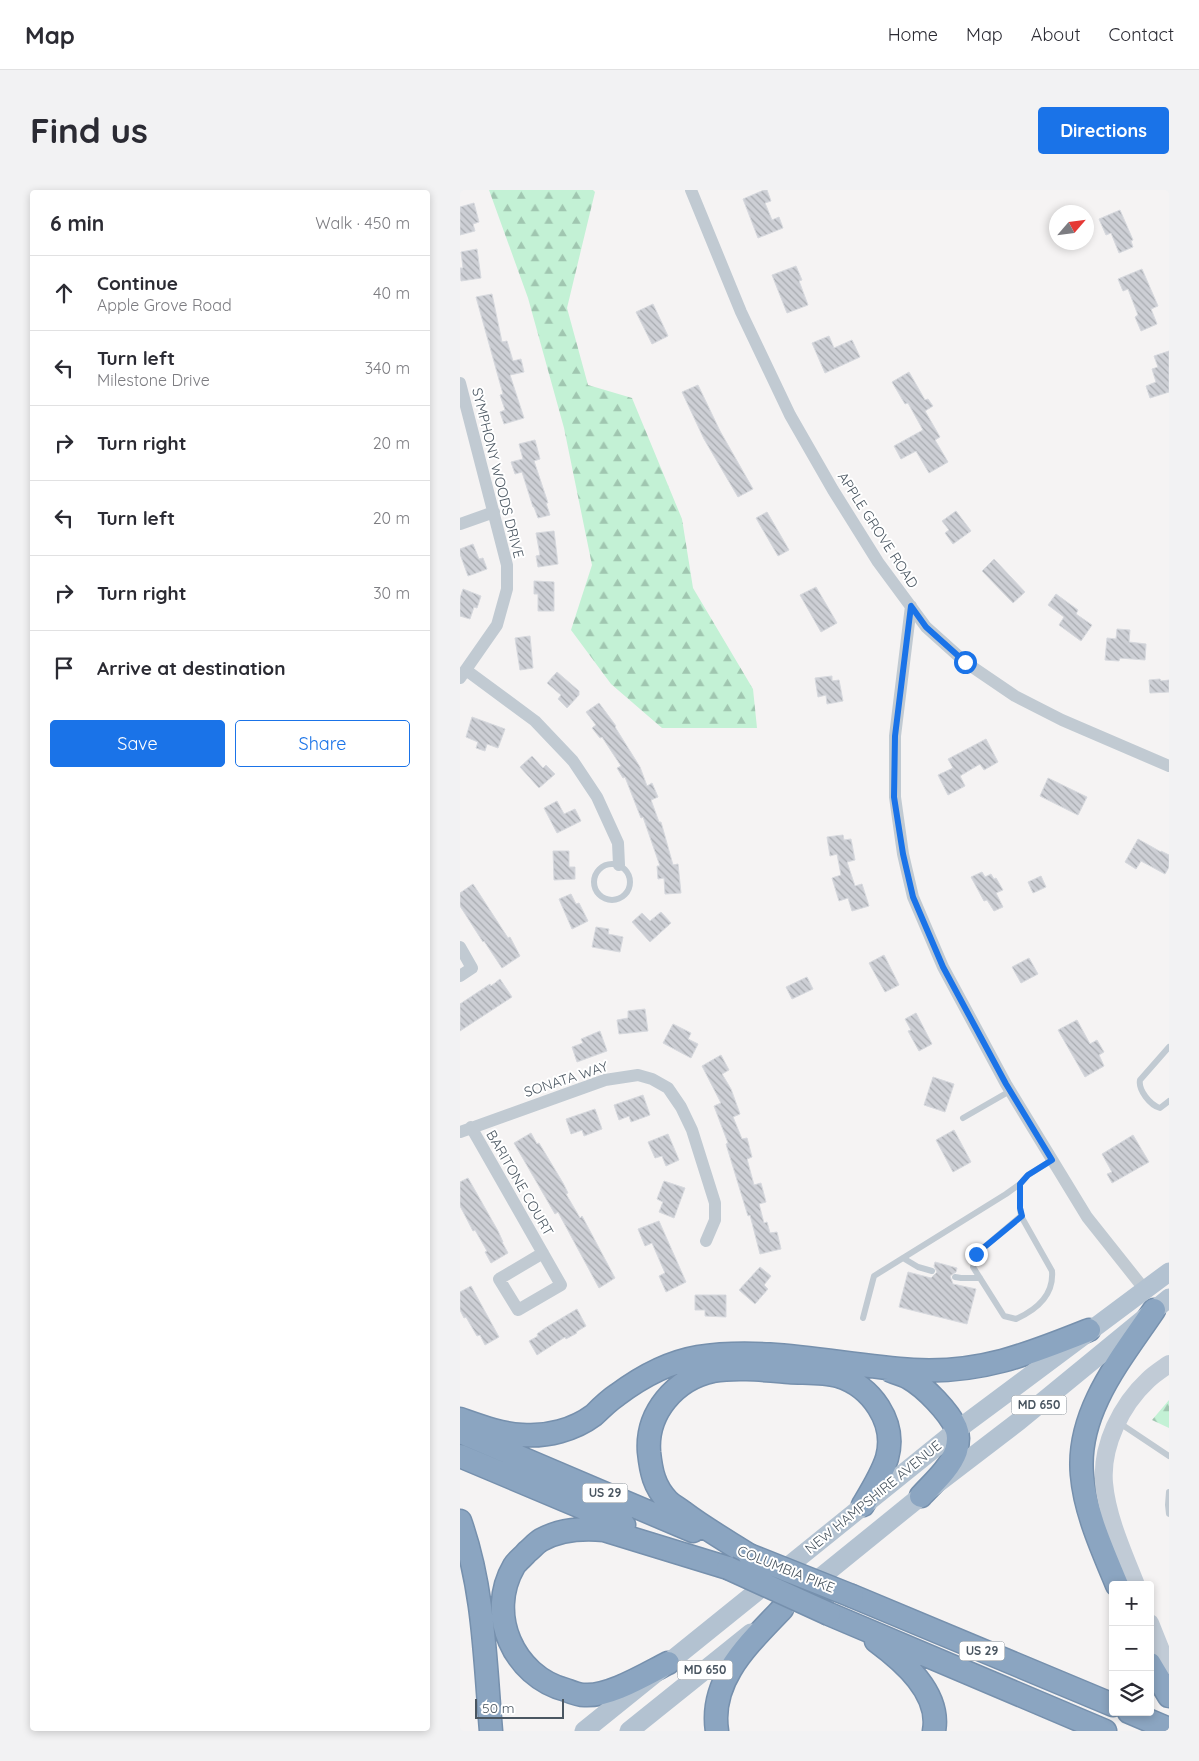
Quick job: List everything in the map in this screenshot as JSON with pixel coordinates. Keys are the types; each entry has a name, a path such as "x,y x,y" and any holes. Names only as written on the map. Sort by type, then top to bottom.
{"highway":[{"path":"1115,1581 1092,1522 1082,1476 1082,1453 1092,1408 1125,1353 1162,1299"},
{"path":"460,1419 485,1428 522,1435 543,1435 559,1431 580,1424 616,1395 664,1366 705,1356 731,1353 769,1355 914,1370 953,1370 988,1366 1030,1354 1089,1330"},
{"path":"879,1366 910,1378 934,1399 957,1430 958,1444 955,1454 946,1468 921,1496"},
{"path":"750,1555 690,1518 668,1501 655,1484 648,1444 651,1426 657,1410 682,1384 696,1377 713,1371 773,1371 837,1375 858,1385 876,1402 889,1432 887,1458 878,1479 863,1505"},
{"name":"COLUMBIA PIKE","path":"460,1431 750,1555 1109,1704"},
{"name":"COLUMBIA PIKE","path":"460,1456 728,1568 839,1618 1105,1731"},
{"path":"460,1521 471,1557 483,1628 491,1731"},
{"path":"668,1663 623,1685 604,1692 584,1695 559,1689 542,1681 526,1668 514,1652 504,1626 504,1595 507,1580 515,1564 539,1541 554,1534 587,1528 604,1530 728,1568"},
{"path":"717,1731 717,1707 725,1678 733,1663 746,1647 782,1609"},
{"path":"839,1618 894,1655 916,1677 929,1698 933,1714 934,1731"},
{"path":"1154,1671 1169,1696"},
{"path":"1138,1716 1169,1729"}],"main road":[{"name":"NEW HAMPSHIRE AVENUE","path":"629,1731 921,1496 1060,1387 1162,1299 1169,1272"},
{"name":"NEW HAMPSHIRE AVENUE","path":"584,1731 957,1430 1089,1330 1162,1299"}],"street":[{"name":"APPLE GROVE ROAD","path":"691,190 741,312 790,414 833,490 873,554 926,627 965,662 1015,696 1062,720 1169,766"},
{"name":"SYMPHONY WOODS DRIVE","path":"460,383 507,565 507,589 496,625 463,674"},
{"path":"460,524 494,512"},
{"path":"911,606 895,736 894,797 903,854 913,897 943,967 1010,1091 1087,1217 1162,1299"},
{"path":"463,674 535,721 573,761 597,797 618,843 618,865"},
{"path":"460,947 472,968 460,976"},
{"name":"SONATA WAY","path":"465,1130 604,1080 638,1075 652,1079 668,1088 692,1130 715,1203 715,1220 706,1241"},
{"name":"BARITONE COURT","path":"465,1130 543,1253 561,1285 518,1310 499,1279 543,1253"},
{"path":"1135,1581 1109,1511 1104,1482 1105,1453 1126,1406 1147,1381 1169,1364"},
{"path":"1151,1626 1169,1665"}],"lane":[{"path":"606,865 618,865 628,873 630,879 628,891 620,899 608,900 597,893 594,886 595,877 601,868 606,865"},
{"path":"1169,1047 1140,1080 1139,1084 1141,1090 1156,1107 1160,1108 1169,1101"},
{"path":"962,1118 1010,1091"},
{"path":"863,1318 874,1276 1006,1194 1020,1184 1028,1175 1052,1160"},
{"path":"1020,1184 1022,1216 1052,1271 1052,1280 1046,1296 1026,1314 1016,1319 1004,1316 973,1267 976,1254 1022,1216"},
{"path":"903,1258 918,1267 932,1271"},
{"path":"954,1277 980,1278"},
{"path":"1118,1422 1169,1456"},
{"path":"1169,1492 1169,1514"}],"green space":[{"path":"489,190 593,190 595,192 567,308 588,385 632,398 682,519 693,588 753,689 757,728 662,728 611,684 571,630 592,565 564,428 528,298"},
{"path":"1169,1400 1169,1428 1152,1420"}],"building":[{"path":"767,190 771,201 765,203 772,220 779,217 783,228 758,238 743,199"},
{"path":"474,203 479,222 473,224 475,231 460,235 460,207"},
{"path":"1120,210 1133,240 1131,241 1133,247 1119,253 1111,233 1106,235 1099,219"},
{"path":"477,249 481,278 461,281 460,268 463,268 461,252"},
{"path":"796,266 802,280 799,281 808,305 787,313 772,275"},
{"path":"1142,269 1158,306 1151,309 1157,324 1141,331 1135,317 1138,315 1128,289 1123,291 1118,279"},
{"path":"492,294 502,342 507,341 513,361 521,359 524,372 510,375 524,418 504,424 500,412 505,410 500,395 503,394 476,297"},
{"path":"653,304 668,336 652,344 636,312"},
{"path":"829,336 834,348 852,340 860,357 825,373 812,343"},
{"path":"1169,351 1169,392 1150,398 1146,386 1156,382 1152,369 1158,367 1154,356"},
{"path":"909,372 925,400 928,399 933,406 925,411 940,437 935,440 948,462 929,473 916,451 901,459 894,446 923,430 908,403 905,404 892,382"},
{"path":"698,385 720,431 753,489 738,497 704,439 682,392"},
{"path":"535,440 540,459 534,461 550,515 538,518 522,472 515,474 511,462 523,459 519,444"},
{"path":"956,511 971,531 953,544 945,533 949,530 942,521"},
{"path":"767,512 789,550 778,556 756,518"},
{"path":"554,531 558,564 538,567 536,556 540,555 536,533"},
{"path":"473,544 479,559 483,558 487,569 468,576 460,549"},
{"path":"994,559 1025,592 1013,603 982,571"},
{"path":"534,581 554,582 554,611 538,611 538,594 534,594"},
{"path":"816,587 837,623 821,632 800,595"},
{"path":"463,589 481,596 477,608 474,607 470,619 460,616 460,598"},
{"path":"1056,594 1078,610 1076,614 1092,625 1081,641 1059,625 1064,617 1048,605"},
{"path":"1117,629 1130,630 1129,642 1146,644 1145,660 1120,658 1119,661 1105,660 1107,638 1116,639"},
{"path":"530,636 533,668 520,670 515,638"},
{"path":"557,672 579,691 579,695 567,708 558,699 561,695 547,683"},
{"path":"832,676 832,681 839,680 843,701 827,704 826,695 818,697 815,678"},
{"path":"1160,679 1161,681 1169,680 1169,692 1150,693 1149,680"},
{"path":"599,703 616,726 640,767 647,786 652,783 658,797 651,800 659,822 661,822 673,865 678,864 681,893 665,894 664,878 658,879 657,866 660,866 643,817 641,818 625,777 623,778 617,768 621,766 602,737 600,738 592,728 596,725 586,712"},
{"path":"472,717 505,729 498,748 487,744 485,751 476,748 478,742 466,737"},
{"path":"986,739 998,762 984,770 980,764 960,776 965,786 948,795 938,775 953,768 948,759"},
{"path":"532,756 543,768 546,765 555,774 539,788 520,767"},
{"path":"1048,778 1087,797 1078,815 1040,796"},
{"path":"557,801 564,814 575,809 581,821 557,833 544,808"},
{"path":"843,835 844,840 851,839 855,860 847,862 855,886 862,884 869,906 852,911 848,898 839,901 832,878 841,875 837,854 830,856 827,837"},
{"path":"1138,839 1169,855 1169,867 1165,874 1141,861 1136,869 1125,862"},
{"path":"553,851 569,851 569,867 575,867 575,879 554,880"},
{"path":"982,872 985,877 991,874 994,879 996,878 1003,890 996,893 1003,907 994,911 987,900 984,901 971,877"},
{"path":"1041,876 1046,887 1033,893 1028,882"},
{"path":"473,884 508,938 510,937 520,956 502,968 460,906 460,893"},
{"path":"571,894 576,904 579,903 588,921 572,929 559,899"},
{"path":"661,912 671,923 650,942 632,922 642,913 650,921"},
{"path":"596,927 609,929 608,934 623,937 620,952 592,947"},
{"path":"884,955 899,985 885,992 869,963"},
{"path":"1029,958 1038,974 1021,983 1012,967"},
{"path":"807,977 813,989 792,999 786,987"},
{"path":"500,979 512,997 460,1031 460,1004"},
{"path":"645,1009 648,1031 619,1034 617,1020 628,1018 628,1011"},
{"path":"916,1013 932,1044 919,1051 908,1031 911,1030 905,1019"},
{"path":"1077,1020 1090,1044 1097,1040 1104,1052 1099,1055 1104,1066 1085,1077 1058,1030"},
{"path":"673,1024 691,1033 688,1039 698,1044 691,1058 663,1043"},
{"path":"600,1031 607,1051 577,1062 572,1047 583,1043 581,1039"},
{"path":"721,1055 729,1070 722,1074 731,1089 740,1114 733,1117 742,1139 747,1138 752,1157 747,1159 754,1185 761,1183 766,1202 759,1204 764,1223 767,1222 770,1233 777,1232 781,1249 760,1254 750,1215 748,1216 726,1144 728,1143 714,1106 721,1103 702,1066"},
{"path":"933,1077 954,1084 945,1112 924,1105"},
{"path":"643,1095 650,1115 631,1122 629,1116 619,1120 614,1105"},
{"path":"595,1109 602,1129 584,1136 582,1130 571,1134 566,1119"},
{"path":"954,1130 971,1162 953,1172 936,1140"},
{"path":"531,1133 563,1183 568,1193 566,1194 580,1218 582,1216 615,1278 599,1288 558,1212 555,1214 514,1143"},
{"path":"668,1134 679,1160 666,1166 662,1156 655,1158 648,1142"},
{"path":"1133,1135 1149,1162 1112,1183 1107,1174 1112,1172 1102,1154"},
{"path":"468,1178 498,1231 508,1253 491,1263 485,1252 487,1251 475,1230 473,1231 460,1206 460,1182"},
{"path":"664,1181 685,1188 674,1218 659,1212 663,1202 657,1199"},
{"path":"659,1221 686,1282 666,1292 659,1276 665,1273 652,1243 645,1246 638,1229"},
{"path":"935,1262 957,1268 956,1272 950,1276 953,1284 976,1289 967,1324 899,1307 908,1272 931,1278 937,1272 934,1266"},
{"path":"760,1267 771,1276 764,1285 768,1289 755,1304 739,1290"},
{"path":"471,1286 499,1337 485,1345 480,1335 477,1336 460,1310 460,1292"},
{"path":"695,1295 726,1295 726,1317 705,1316 705,1310 695,1310"},
{"path":"577,1309 586,1326 537,1355 529,1341 538,1336 537,1334 545,1328"}],"route":[{"path":"965,662 926,627 911,606 895,736 894,797 903,854 913,897 943,967 1006,1084 1052,1160 1028,1175 1020,1184 1022,1216 976,1254"}]}
